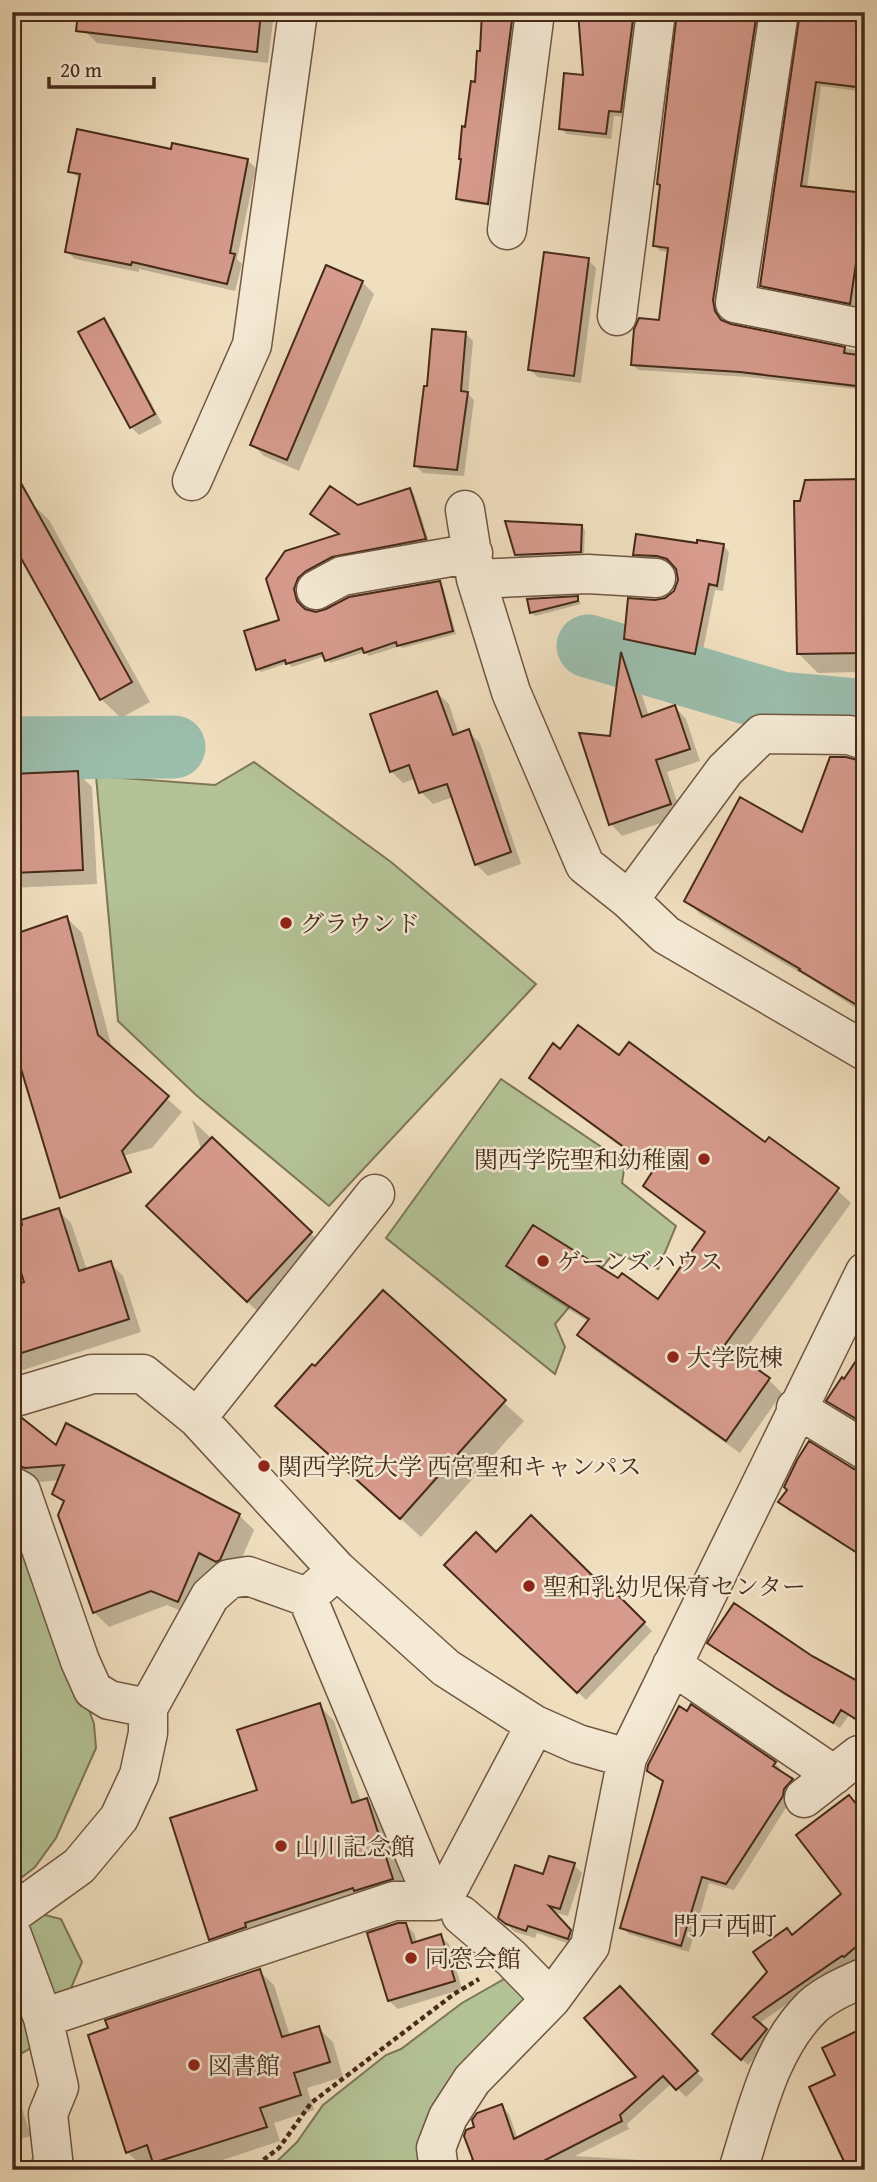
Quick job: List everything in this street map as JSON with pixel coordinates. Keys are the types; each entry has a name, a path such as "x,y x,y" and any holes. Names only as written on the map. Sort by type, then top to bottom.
{"street":[{"path":"192,481 253,345 298,12"},
{"path":"507,230 535,12"},
{"path":"617,316 656,12"},
{"path":"779,12 735,303 865,329"},
{"path":"465,510 474,566 511,692 585,865 629,900 666,935 865,1051"},
{"path":"325,576 594,560 656,578"},
{"path":"629,900 725,769 762,734 849,735 865,740"},
{"path":"197,1418 376,1194"},
{"path":"439,2170 436,2148 448,2117 472,2080 551,1998 590,1946 627,1758 796,1408 865,1272"},
{"path":"12,1398 92,1374 143,1374 197,1418 337,1570 446,1668 535,1725 578,1744 627,1758"},
{"path":"796,1408 865,1450"},
{"path":"12,1486 22,1491 80,1661 93,1690 109,1700 148,1708"},
{"path":"307,1597 337,1570"},
{"path":"12,1914 79,1866 119,1818 139,1775 148,1733 148,1708 209,1596 229,1579 248,1576 307,1597 448,1908 511,1958 551,1998"},
{"path":"672,1665 846,1765 804,1798"},
{"path":"448,1908 450,1886 535,1725"},
{"path":"43,2018 394,1901 448,1908"},
{"path":"12,1935 43,2018 59,2087 48,2114 51,2169"},
{"path":"738,2170 767,2079 785,2042 813,2006 865,1977"}],"path":[{"path":"250,2170 279,2148 311,2103 454,1994 488,1973"}],"green space":[{"name":"グラウンド","path":"254,762 391,862 536,984 329,1206 196,1095 118,1021 96,776 215,785"},
{"path":"501,1079 625,1163 622,1183 676,1226 658,1269 614,1253 555,1324 565,1347 555,1374 386,1238"},
{"path":"12,1530 56,1615 94,1724 96,1748 56,1838 35,1867 16,1882 12,1882"},
{"path":"41,1914 61,1919 82,1962 51,2036 12,2059 12,1937"},
{"path":"511,1975 528,1995 427,2170 268,2170 297,2142 323,2105 386,2055 401,2049 462,2003"}],"building":[{"path":"78,12 261,12 257,52 76,31"},
{"path":"482,12 513,12 488,204 456,199 462,126 465,127 471,81 475,82"},
{"path":"578,12 634,12 621,112 609,111 606,134 559,129 564,73 583,75"},
{"path":"677,12 757,12 713,300 715,311 721,320 731,324 845,347 844,353 865,356 865,387 740,372 631,365 634,329 639,318 659,320 668,248 653,246 660,185 657,184"},
{"path":"800,12 865,12 865,88 816,82 801,186 865,193 865,223 862,223 850,304 760,286"},
{"path":"77,129 171,149 172,143 248,159 230,253 235,254 227,284 132,262 131,265 65,252 80,174 68,172"},
{"path":"544,252 589,258 574,376 528,370"},
{"path":"326,265 363,281 287,460 250,445"},
{"path":"104,318 155,414 130,428 78,332"},
{"path":"432,329 466,332 461,391 468,392 457,470 414,466 424,386 427,386"},
{"path":"12,467 132,682 100,700 12,542"},
{"path":"865,479 865,653 797,654 794,501 800,501 805,480"},
{"path":"330,486 358,505 410,488 426,539 332,557 298,578 294,589 297,601 305,609 316,612 349,597 440,581 453,631 397,646 396,642 364,653 362,648 325,661 322,653 286,664 285,660 256,670 244,631 279,620 266,579 285,551 339,534 310,514"},
{"path":"505,521 582,525 581,552 515,555"},
{"path":"636,534 724,544 717,586 709,584 695,654 624,639 628,598 665,598 674,591 678,580 676,569 667,559 633,555"},
{"path":"578,596 578,601 530,613 527,599"},
{"path":"621,652 642,717 675,705 690,749 656,760 671,804 609,825 579,733 610,736"},
{"path":"437,691 453,735 469,729 511,852 475,865 447,784 419,793 409,765 390,772 370,714"},
{"path":"830,757 846,757 865,762 865,1010 684,901 740,797 802,832"},
{"path":"78,771 83,870 12,873 12,774"},
{"path":"67,916 98,1035 169,1096 122,1151 131,1172 60,1198 12,1039 12,935"},
{"path":"578,1025 619,1055 629,1042 765,1142 769,1137 839,1188 724,1346 770,1378 726,1441 577,1335 589,1319 506,1266 533,1225 618,1278 622,1273 658,1299 705,1232 643,1186 654,1169 529,1078 553,1043 560,1049"},
{"path":"212,1137 312,1232 247,1302 146,1206"},
{"path":"59,1208 79,1271 111,1261 129,1319 12,1356 12,1286 24,1282 12,1244 12,1229 22,1225 21,1220"},
{"path":"383,1290 506,1400 400,1519 275,1406"},
{"path":"865,1347 865,1424 826,1401"},
{"path":"22,1418 56,1445 66,1423 240,1514 220,1560 216,1562 199,1553 178,1602 151,1591 93,1613 58,1515 64,1501 52,1494 64,1465 25,1468 12,1464 12,1419"},
{"path":"809,1441 854,1469 865,1472 865,1558 778,1502 787,1490 784,1487"},
{"path":"531,1515 604,1587 607,1584 645,1622 577,1693 444,1565 476,1532 496,1552"},
{"path":"734,1603 812,1656 865,1685 865,1725 841,1710 833,1723 707,1643"},
{"name":"山川記念館","path":"320,1703 352,1803 367,1798 393,1879 354,1891 353,1888 245,1923 246,1927 209,1940 170,1818 257,1790 237,1730"},
{"path":"691,1704 776,1762 773,1766 793,1779 784,1789 783,1796 726,1884 702,1877 681,1946 620,1928 663,1781 647,1771 648,1765 679,1706 687,1711"},
{"path":"849,1795 865,1815 865,1939 844,1957 753,2017 767,2029 741,2060 712,2034 767,1972 753,1952 787,1928 792,1935 841,1894 796,1835"},
{"path":"549,1856 575,1863 560,1909 549,1906 571,1930 568,1939 528,1926 526,1931 498,1918 515,1865 543,1874"},
{"name":"同窓会館","path":"406,1923 412,1943 441,1934 455,1981 388,2001 367,1933"},
{"name":"図書館","path":"260,1969 282,2037 319,2026 330,2062 294,2073 301,2095 260,2108 267,2127 153,2163 147,2145 126,2153 88,2035 108,2028 105,2020"},
{"path":"620,1986 698,2071 676,2090 663,2076 620,2115 622,2121 526,2170 460,2170 461,2166 473,2160 464,2136 466,2130 474,2127 472,2120 477,2113 502,2104 514,2139 636,2077 584,2018"},
{"path":"865,2027 865,2170 848,2170 809,2087 835,2075 822,2048"}],"waterway":[{"path":"588,646 781,703 859,710"},
{"path":"12,748 174,747"}],"place":[{"name":"グラウンド","path":"286,923"},
{"name":"関西学院聖和幼稚園","path":"704,1159"},
{"name":"ゲーンズハウス","path":"543,1261"},
{"name":"大学院棟","path":"673,1357"},
{"name":"関西学院大学 西宮聖和キャンパス","path":"264,1466"},
{"name":"聖和乳幼児保育センター","path":"529,1586"},
{"name":"山川記念館","path":"281,1846"},
{"name":"同窓会館","path":"411,1958"},
{"name":"図書館","path":"194,2065"}],"district":[{"name":"門戸西町","path":"725,1925"}]}
